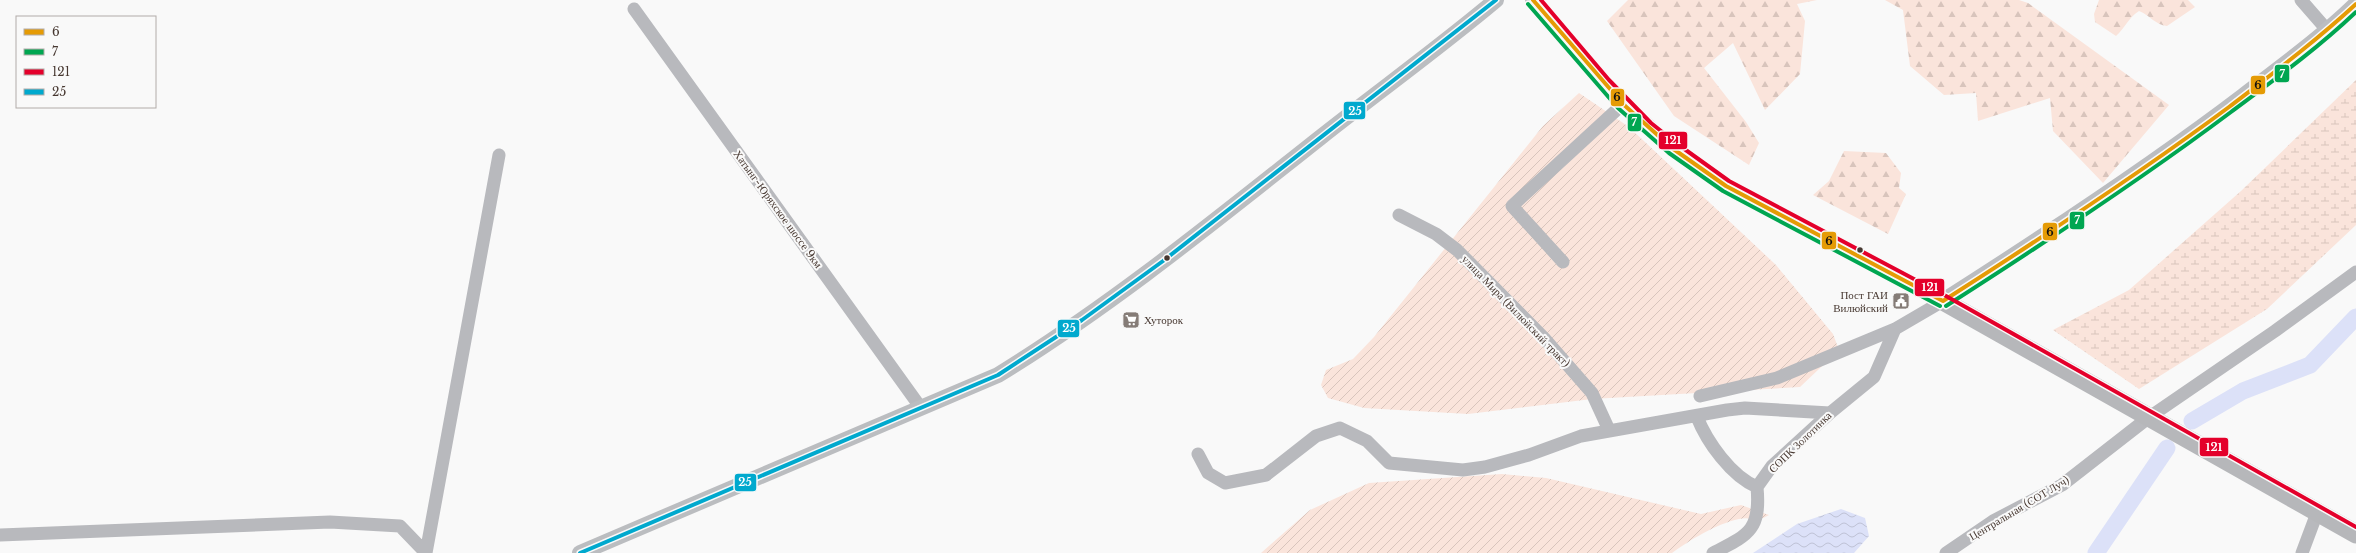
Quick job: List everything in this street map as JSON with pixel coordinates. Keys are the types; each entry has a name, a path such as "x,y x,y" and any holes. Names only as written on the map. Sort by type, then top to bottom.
{"highway":[{"path":"1943,301 2356,534"}],"main road":[{"path":"580,553 998,375 1046,346 1170,257 1320,137 1438,48 1496,0"},
{"path":"1533,0 1623,104 1672,148 1726,186 1943,301 2094,201 2207,123 2328,31 2356,4"}],"street":[{"path":"2301,0 2328,31"},
{"name":"Хатынг-Юряхское шоссе 9км","path":"634,10 921,408"},
{"path":"1563,262 1512,206 1623,104"},
{"path":"426,553 498,155"},
{"name":"улица Мира (Вилюйский тракт)","path":"1399,215 1436,234 1457,250 1544,338 1592,393 1609,430"},
{"name":"Центральная (СОТ Луч)","path":"1946,553 1993,521 2062,485 2148,418 2275,331 2356,272"},
{"path":"1700,396 1777,378 1895,329 1943,301"},
{"name":"СОПК Золотинка","path":"1757,487 1772,466 1830,413 1874,377 1895,329"},
{"path":"1198,454 1208,473 1225,483 1266,475 1316,436 1340,428 1368,440 1389,462 1463,470 1485,467 1529,455 1581,436 1609,430 1697,417 1745,408 1830,413"},
{"path":"1697,417 1704,435 1718,453 1748,483 1757,487 1759,506 1754,525 1742,538 1713,553"},
{"path":"2302,553 2317,513"},
{"path":"0,535 330,522 400,526 426,553"}],"green space":[{"path":"1628,0 1817,0 1797,4 1805,21 1800,74 1765,110 1733,43 1704,68 1746,122 1759,143 1749,165 1674,116 1607,21"},
{"path":"1885,0 2019,0 2028,3 2169,105 2103,183 2053,131 2050,98 1978,121 1976,93 1944,95 1910,66 1903,10"},
{"path":"2099,0 2188,0 2195,7 2167,26 2159,24 2139,11 2116,36 2095,22 2094,14"},
{"path":"2356,80 2356,225 2267,309 2139,389 2053,330 2129,290 2241,191"},
{"path":"1579,93 1629,127 1776,265 1833,334 1839,350 1800,387 1592,399 1468,414 1364,408 1328,398 1321,385 1326,370 1353,359 1374,337 1543,126"},
{"path":"1844,151 1886,153 1901,173 1899,188 1906,194 1888,234 1813,195 1829,181"},
{"path":"1502,474 1546,478 1701,514 1741,505 1769,515 1761,519 1743,518 1730,521 1695,538 1672,553 1261,553 1310,510 1369,483"}],"water":[{"path":"1841,509 1865,518 1869,536 1854,553 1753,553 1797,524"}],"waterway":[{"path":"2192,421 2243,391 2310,365 2356,317"},
{"path":"2096,553 2167,448"}],"transit line":[{"name":"25","path":"580,553 998,375 1082,320 1163,261 1496,0"},
{"name":"6","path":"1533,0 1623,104 1672,148 1726,186 1943,301"},
{"name":"121","path":"1541,0 1609,80 1651,123 1729,181 1946,296 2356,527"},
{"name":"7","path":"1528,4 1618,108 1669,153 1723,191 1940,306"},
{"name":"6","path":"1943,301 2088,207 2194,133 2294,57 2356,4"},
{"name":"7","path":"1946,306 2090,212 2196,138 2295,64 2356,12"}],"place":[{"name":"Пост ГАИ Вилюйский","path":"1901,301"},
{"name":"Хуторок","path":"1131,320"}]}
